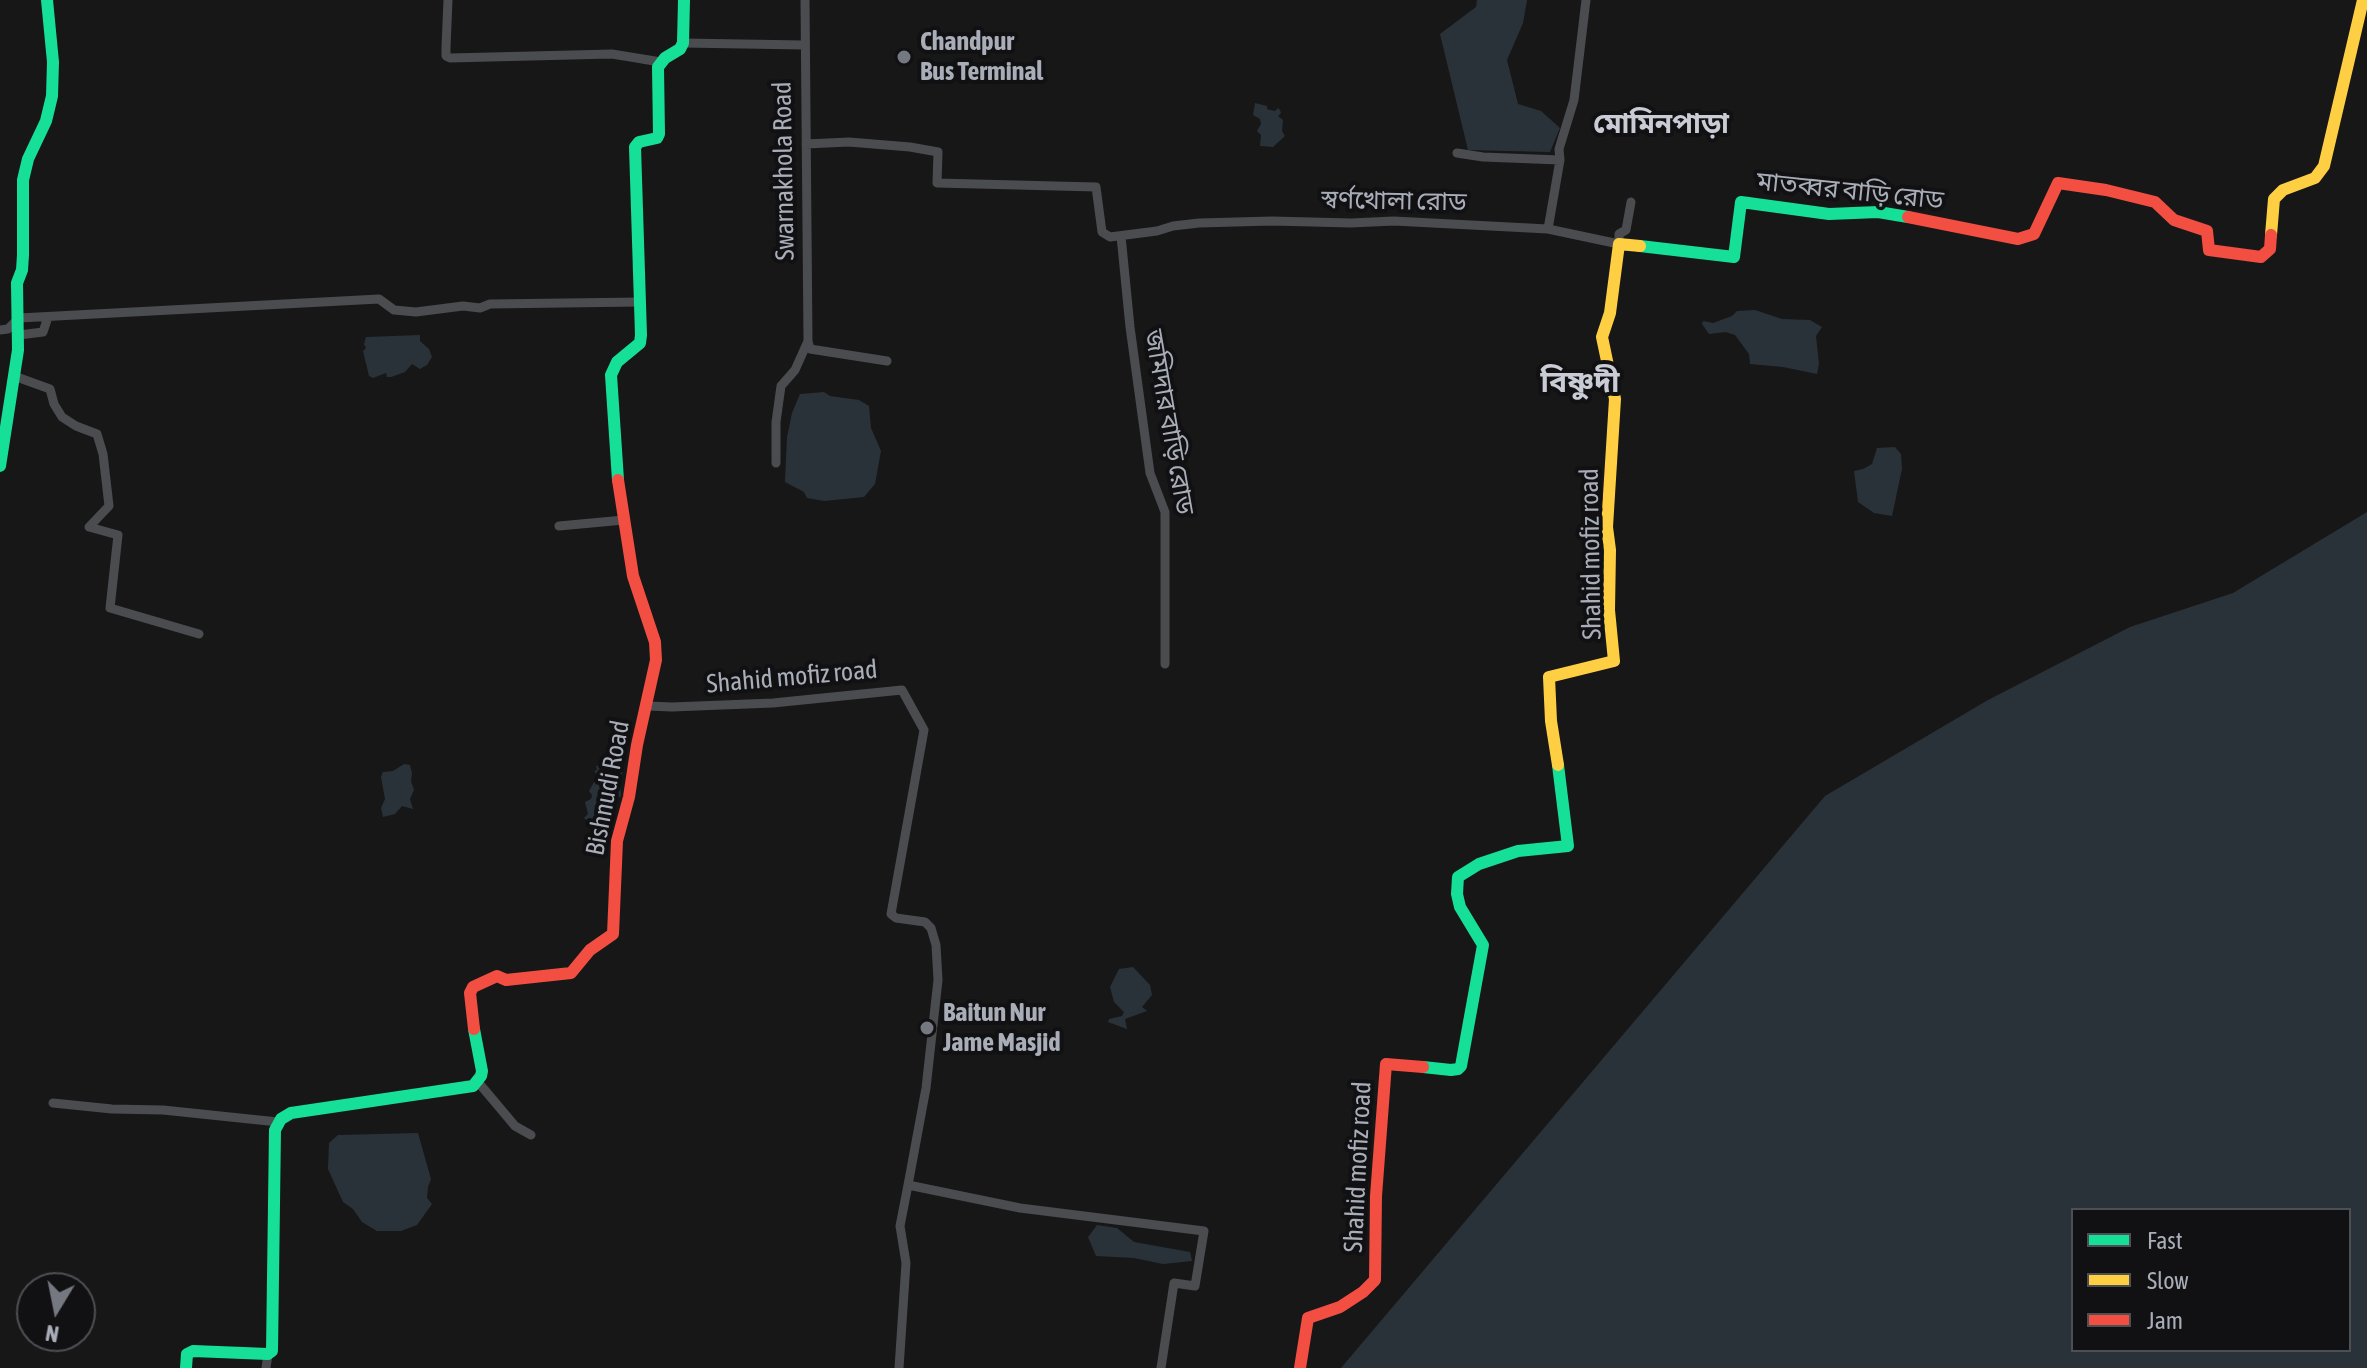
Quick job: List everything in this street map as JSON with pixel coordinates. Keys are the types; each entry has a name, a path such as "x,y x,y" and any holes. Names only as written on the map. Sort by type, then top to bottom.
{"street":[{"path":"0,466 19,335 17,283 23,255 23,180 28,159 46,121 52,96 53,62 47,0"},
{"path":"448,0 446,56 450,58 612,54 661,62"},
{"path":"642,59 661,62 683,43 684,0"},
{"name":"Swarnakhola Road","path":"805,0 808,341"},
{"path":"1548,229 1560,160 1559,149 1574,100 1586,0"},
{"path":"2363,0 2364,15"},
{"name":"মাতব্বর বাড়ি রোড","path":"1619,244 1734,257 1741,202 1829,214 1878,212 2018,239 2034,234 2058,183 2155,202 2174,220 2207,231 2209,250 2261,257 2270,249 2274,199 2283,190 2315,178 2324,166 2364,15"},
{"path":"683,43 804,45"},
{"name":"Bishnudi Road","path":"478,1082 482,1071 471,1010 470,993 473,987 497,976 506,980 571,973 590,950 613,934 615,923 617,841 629,797 656,660 655,642 633,576 624,520 611,375 617,362 640,343 635,147 639,142 657,138 659,134 658,71 661,62"},
{"path":"806,144 849,142 938,152 937,183 1096,187 1102,232 1110,237 1121,236"},
{"path":"1457,153 1560,160"},
{"path":"1619,244 1619,234 1626,230 1631,202"},
{"name":"স্বর্ণখোলা রোড","path":"1121,236 1199,223 1394,221 1548,229 1619,244"},
{"name":"জমিদার বাড়ি রোড","path":"1121,236 1150,473 1165,512 1165,664"},
{"name":"Shahid mofiz road","path":"1300,1368 1308,1318 1340,1307 1375,1280 1376,1196 1386,1064 1451,1070 1461,1066 1483,945 1460,907 1458,877 1479,864 1510,853 1568,846 1551,721 1549,677 1614,661 1607,527 1615,399 1602,337 1610,313 1619,244"},
{"path":"0,330 8,329 19,318 379,299 394,310 416,312 463,306 480,308 490,304 639,302"},
{"path":"19,335 43,332 48,317"},
{"path":"808,341 810,349 887,361"},
{"path":"776,463 776,422 781,386 795,370 808,341"},
{"path":"14,376 50,389 62,417 97,434 103,454 109,506 89,527 118,535 110,608 199,634"},
{"path":"559,526 624,520"},
{"name":"Shahid mofiz road","path":"647,706 773,703 902,690 924,730 891,914 896,918 925,922 931,928 936,945 938,980 926,1088 908,1185"},
{"path":"266,1368 273,1345 275,1130 278,1122 291,1113 462,1088 478,1082 515,1126 531,1135"},
{"path":"53,1103 278,1122"},
{"path":"899,1368 906,1263 900,1226 908,1185 1064,1215 1204,1231 1195,1286 1174,1283 1161,1368"},
{"path":"186,1368 187,1354 193,1351 268,1354"}],"shaded area":[{"path":"1477,0 1527,0 1523,23 1507,60 1518,104 1541,111 1560,128 1550,152 1468,150 1440,34 1476,7"},
{"path":"1255,103 1270,110 1280,110 1278,116 1283,120 1285,136 1273,147 1260,146 1261,135 1257,131 1261,124 1260,119 1253,115"},
{"path":"1755,310 1782,319 1810,320 1822,327 1816,336 1817,374 1750,364 1749,354 1735,335 1726,332 1709,334 1702,324 1703,321 1713,323 1732,316 1737,311"},
{"path":"420,335 420,341 432,357 427,365 420,369 412,364 405,372 391,377 387,377 386,373 373,378 369,376 363,351 366,337"},
{"path":"824,392 830,396 859,400 869,406 871,428 881,451 875,484 864,497 824,501 807,498 804,492 785,482 787,437 800,394"},
{"path":"1895,447 1901,454 1902,469 1892,516 1874,513 1858,502 1854,471 1872,464 1877,448"},
{"path":"2367,512 2367,1368 1341,1368 1825,796 1988,700 2130,627 2233,593"},
{"path":"611,763 617,769 621,766 623,769 621,796 616,799 613,821 589,822 584,818 588,814 585,802 591,799 589,791 598,775 594,771 597,770 596,766"},
{"path":"404,764 410,765 412,773 414,790 410,799 413,809 402,806 395,814 383,817 381,808 385,799 381,777 383,772 393,771"},
{"path":"1133,967 1150,985 1152,995 1142,1007 1147,1011 1125,1019 1127,1029 1108,1022 1124,1012 1114,1002 1110,987 1119,969"},
{"path":"418,1133 431,1179 427,1198 432,1204 417,1225 401,1231 377,1231 362,1222 353,1209 343,1202 328,1169 329,1143 338,1135"},
{"path":"1097,1225 1117,1228 1134,1242 1190,1252 1192,1261 1163,1264 1134,1258 1096,1256 1088,1237"}],"traffic: fast":[{"path":"0,466 18,350 17,283 23,255 23,180 28,159 46,121 52,96 53,62 47,0"},
{"path":"618,480 611,375 617,362 640,343 641,335 635,147 639,142 657,138 659,134 658,67 683,43 684,0"},
{"path":"1640,246 1734,257 1741,202 1829,214 1878,212 1908,217"},
{"path":"1423,1067 1451,1070 1461,1066 1483,945 1460,907 1458,877 1479,864 1518,851 1568,846 1558,765"},
{"path":"186,1368 187,1354 193,1351 268,1354 272,1351 275,1130 281,1119 291,1113 473,1086 482,1071 474,1029"}],"traffic: slow":[{"path":"2271,235 2274,199 2283,190 2315,178 2324,166 2363,0"},
{"path":"1558,765 1551,721 1549,677 1614,661 1607,527 1615,399 1602,337 1610,313 1619,244 1640,246"}],"traffic: jam":[{"path":"1908,217 2018,239 2034,234 2058,183 2155,202 2174,220 2207,231 2209,250 2261,257 2270,249 2271,235"},
{"path":"474,1029 470,993 473,987 497,976 506,980 571,973 590,950 613,934 617,841 629,797 656,660 655,642 633,576 618,480"},
{"path":"1300,1368 1308,1318 1340,1307 1375,1280 1376,1196 1386,1064 1423,1067"}],"place":[{"name":"Chandpur Bus Terminal","path":"904,57"},
{"name":"Baitun Nur Jame Masjid","path":"927,1028"}],"district":[{"name":"মোমিনপাড়া","path":"1661,124"},
{"name":"বিষ্ণুদী","path":"1580,383"}]}
